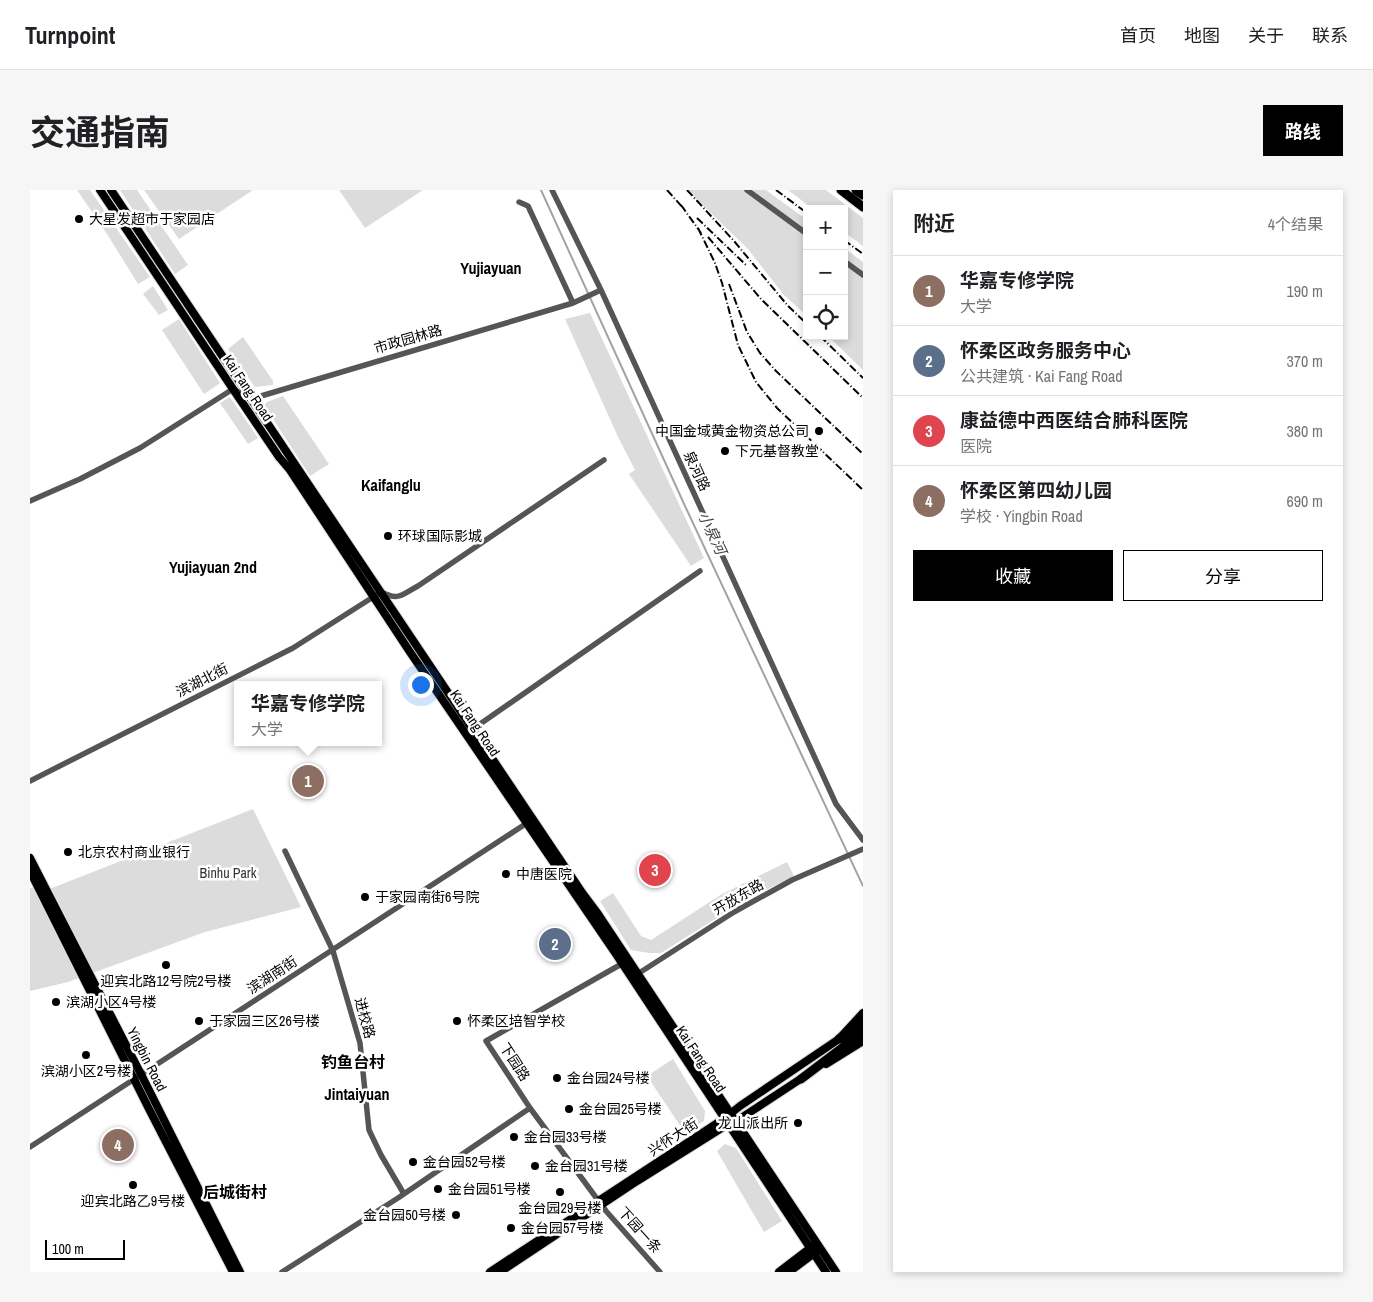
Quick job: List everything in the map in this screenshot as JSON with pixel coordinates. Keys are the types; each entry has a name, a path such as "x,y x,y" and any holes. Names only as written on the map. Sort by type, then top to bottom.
{"highway":[{"path":"841,190 863,207"},
{"path":"856,190 863,195"},
{"path":"839,1038 863,1022"},
{"path":"801,1079 863,1032"}],"main road":[{"name":"Kai Fang Road","path":"100,190 279,457 377,594 598,914 626,962 729,1120 815,1248 836,1272"},
{"name":"Kai Fang Road","path":"110,190 377,594"},
{"name":"Kai Fang Road","path":"470,731 527,823 626,962"},
{"name":"Yingbin Road","path":"30,858 233,1272"},
{"name":"Yingbin Road","path":"30,870 240,1272"},
{"name":"兴怀大街","path":"729,1120 839,1038 863,1014"},
{"name":"兴怀大街","path":"490,1272 729,1120 863,1041"},
{"name":"兴怀大街","path":"500,1272 600,1202"},
{"name":"Kai Fang Road","path":"815,1248 826,1272"},
{"path":"779,1272 815,1248"},
{"path":"790,1272 815,1248"}],"street":[{"name":"泉河路","path":"552,190 836,804 863,840"},
{"path":"747,190 803,231"},
{"path":"519,202 528,206 574,303"},
{"path":"848,264 863,275"},
{"name":"市政园林路","path":"249,398 574,303 598,292"},
{"path":"30,501 80,479 140,448 233,389 249,398"},
{"path":"377,594 392,597 399,596 418,586 604,460"},
{"path":"470,731 700,571"},
{"name":"滨湖北街","path":"30,781 292,648 377,594"},
{"name":"滨湖南街","path":"30,1147 527,823"},
{"name":"开放东路","path":"635,976 734,912 792,880 862,850"},
{"name":"进校路","path":"284,851 333,951 360,1044 369,1130 404,1194"},
{"name":"下园路","path":"600,1202 530,1108 486,1041 626,962"},
{"path":"282,1272 404,1194 530,1108"},
{"name":"下园一条","path":"600,1202 660,1272"}],"green space":[{"path":"77,190 90,190 150,277 138,284"},
{"path":"120,190 137,190 188,265 175,274"},
{"path":"144,190 253,190 179,239"},
{"path":"339,190 423,190 365,228"},
{"path":"687,190 766,190 803,217 803,312 784,295 747,248"},
{"path":"788,190 826,190 846,205 808,205"},
{"path":"848,207 863,218 863,246 848,235"},
{"path":"848,251 863,262 863,370 832,340 848,340"},
{"path":"153,286 168,310 159,315 143,294"},
{"path":"590,313 704,558 691,566 629,474 635,470 618,437 565,319"},
{"path":"179,319 220,383 204,394 162,330"},
{"path":"243,337 273,381 273,385 255,387 228,349"},
{"path":"283,396 329,464 310,476 264,405"},
{"path":"230,397 258,438 248,444 220,403"},
{"name":"Binhu Park","path":"253,809 301,907 205,932 68,982 30,991 30,888 52,888"},
{"path":"787,862 794,876 742,902 661,953 631,950 600,901 613,893 641,936 651,940 722,894"},
{"path":"673,1059 705,1111 704,1121 685,1133 647,1076"},
{"path":"725,1144 736,1148 782,1221 764,1232 717,1151"}],"waterway":[{"name":"小泉河","path":"541,190 685,506 863,886"}],"railway":[{"path":"667,190 685,210"},
{"path":"687,190 734,241 788,306 803,320"},
{"path":"776,190 803,210"},
{"path":"681,205 701,233"},
{"path":"697,218 747,266"},
{"path":"698,228 715,263 722,283 738,345 756,382 777,408 863,490"},
{"path":"708,237 761,299 863,398"},
{"path":"848,243 863,254"},
{"path":"729,284 747,332 760,353 776,371 863,454"},
{"path":"824,340 863,378"}],"place":[{"name":"大星发超市于家园店","path":"79,219"},
{"name":"中国金域黄金物资总公司","path":"819,431"},
{"name":"下元基督教堂","path":"725,451"},
{"name":"环球国际影城","path":"388,536"},
{"name":"华嘉专修学院","path":"308,781"},
{"name":"北京农村商业银行","path":"68,852"},
{"name":"康益德中西医结合肺科医院","path":"655,870"},
{"name":"中唐医院","path":"506,874"},
{"name":"于家园南街6号院","path":"365,897"},
{"name":"怀柔区政务服务中心","path":"555,944"},
{"name":"迎宾北路12号院2号楼","path":"166,965"},
{"name":"滨湖小区4号楼","path":"56,1002"},
{"name":"于家园三区26号楼","path":"199,1021"},
{"name":"怀柔区培智学校","path":"457,1021"},
{"name":"滨湖小区2号楼","path":"86,1055"},
{"name":"金台园24号楼","path":"557,1078"},
{"name":"金台园25号楼","path":"569,1109"},
{"name":"龙山派出所","path":"798,1123"},
{"name":"金台园33号楼","path":"514,1137"},
{"name":"怀柔区第四幼儿园","path":"118,1145"},
{"name":"金台园52号楼","path":"413,1162"},
{"name":"金台园31号楼","path":"535,1166"},
{"name":"迎宾北路乙9号楼","path":"133,1185"},
{"name":"金台园51号楼","path":"438,1189"},
{"name":"金台园29号楼","path":"560,1192"},
{"name":"金台园50号楼","path":"456,1215"},
{"name":"金台园57号楼","path":"511,1228"}],"district":[{"name":"Yujiayuan","path":"491,268"},
{"name":"Kaifanglu","path":"391,485"},
{"name":"Yujiayuan 2nd","path":"213,567"},
{"name":"钓鱼台村","path":"353,1062"},
{"name":"Jintaiyuan","path":"357,1094"},
{"name":"后城街村","path":"235,1192"}]}
